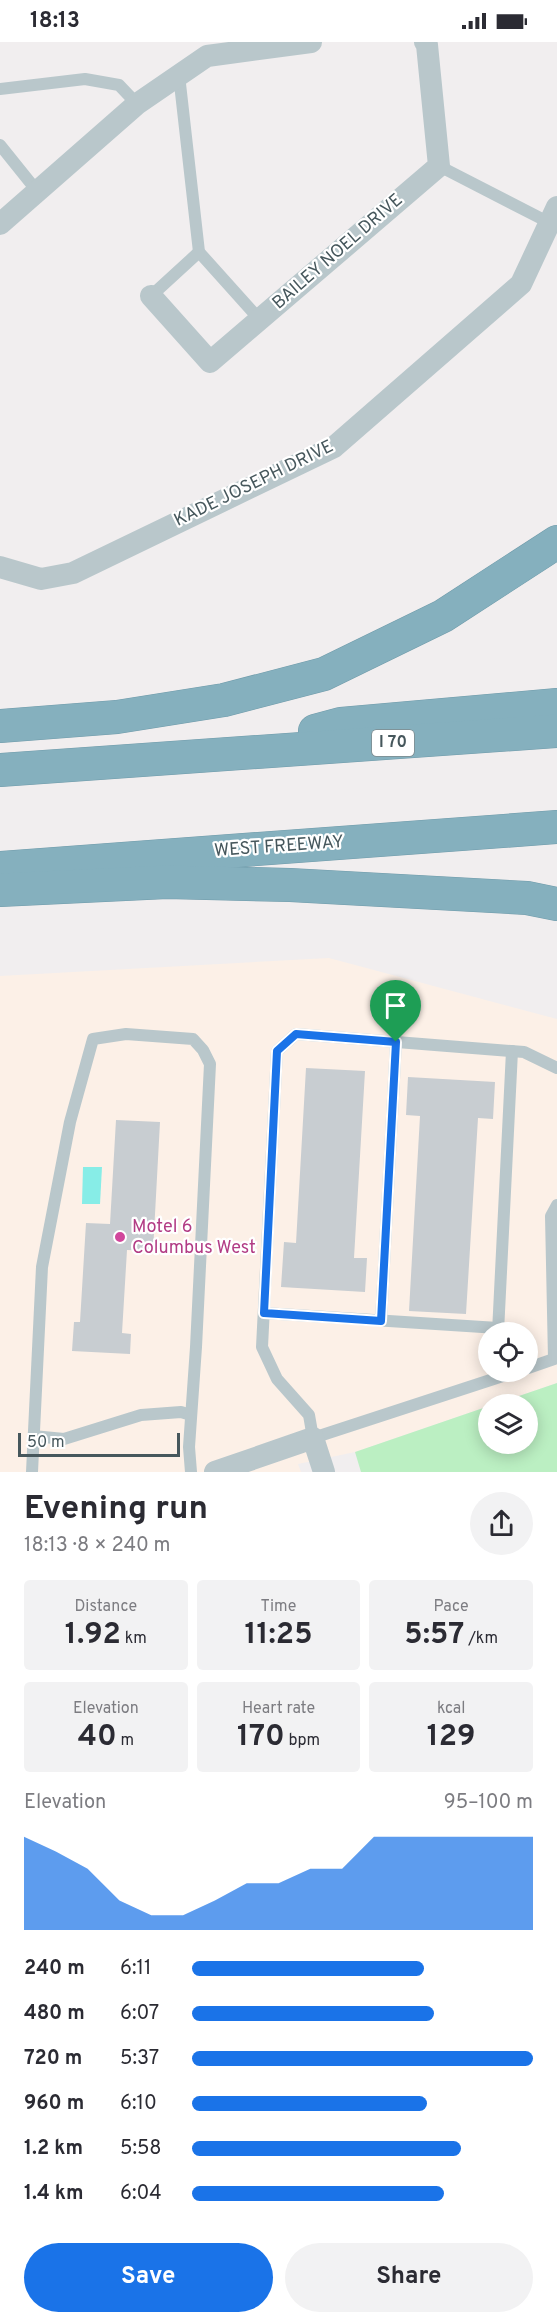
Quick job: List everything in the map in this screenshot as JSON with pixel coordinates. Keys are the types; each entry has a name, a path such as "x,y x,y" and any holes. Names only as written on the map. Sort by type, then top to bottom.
{"highway":[{"path":"0,726 117,717 170,709 224,700 324,674 443,616 557,542"},
{"path":"229,755 341,724 557,705"},
{"name":"I 70","path":"0,770 557,731"},
{"name":"WEST FREEWAY","path":"0,868 557,827"},
{"path":"0,890 167,882 268,884 527,898 557,904"}],"street":[{"path":"0,224 137,105 207,56 311,42"},
{"path":"425,42 439,166"},
{"name":"BAILEY NOEL DRIVE","path":"151,296 210,362 439,166"},
{"name":"KADE JOSEPH DRIVE","path":"0,567 41,579 73,573 334,447 521,284 553,215"},
{"path":"214,1472 313,1438 324,1472"}],"lane":[{"path":"179,75 199,252 260,320"},
{"path":"0,89 85,79 119,85 137,105"},
{"path":"0,145 37,191"},
{"path":"439,166 553,215"},
{"path":"151,296 199,252"},
{"path":"32,1472 42,1268 70,1122 93,1039 126,1034 193,1039 203,1050 210,1064 189,1447 191,1472"},
{"path":"478,1382 313,1438 309,1415 277,1379 262,1347 277,1051 296,1034 524,1052 557,1068"},
{"path":"381,1321 396,1042"},
{"path":"498,1322 512,1051"},
{"path":"538,1365 556,1359 551,1216 557,1205"},
{"path":"264,1313 478,1328"},
{"path":"33,1436 64,1439 141,1414 181,1412 191,1415"}],"shaded area":[{"path":"329,958 557,1019 557,1383 525,1394 478,1394 478,1410 355,1452 298,1464 301,1472 0,1472 0,976"}],"green space":[{"path":"557,1383 557,1472 361,1472 355,1452 478,1410 478,1454 538,1454 538,1394 525,1394"}],"water":[{"path":"83,1167 102,1167 100,1204 82,1204"}],"building":[{"path":"306,1068 365,1071 354,1258 367,1258 365,1292 281,1287 284,1242 296,1243"},
{"path":"408,1077 495,1082 493,1119 478,1118 466,1314 409,1311 420,1116 406,1115"},
{"name":"Motel 6 Columbus West","path":"116,1120 160,1122 153,1251 127,1250 122,1333 131,1334 130,1354 72,1351 74,1322 80,1322 86,1223 110,1224"}],"place":[{"name":"Motel 6 Columbus West","path":"120,1237"}],"route":[{"path":"296,1034 396,1042 381,1321 264,1313 277,1051 296,1034"}]}
